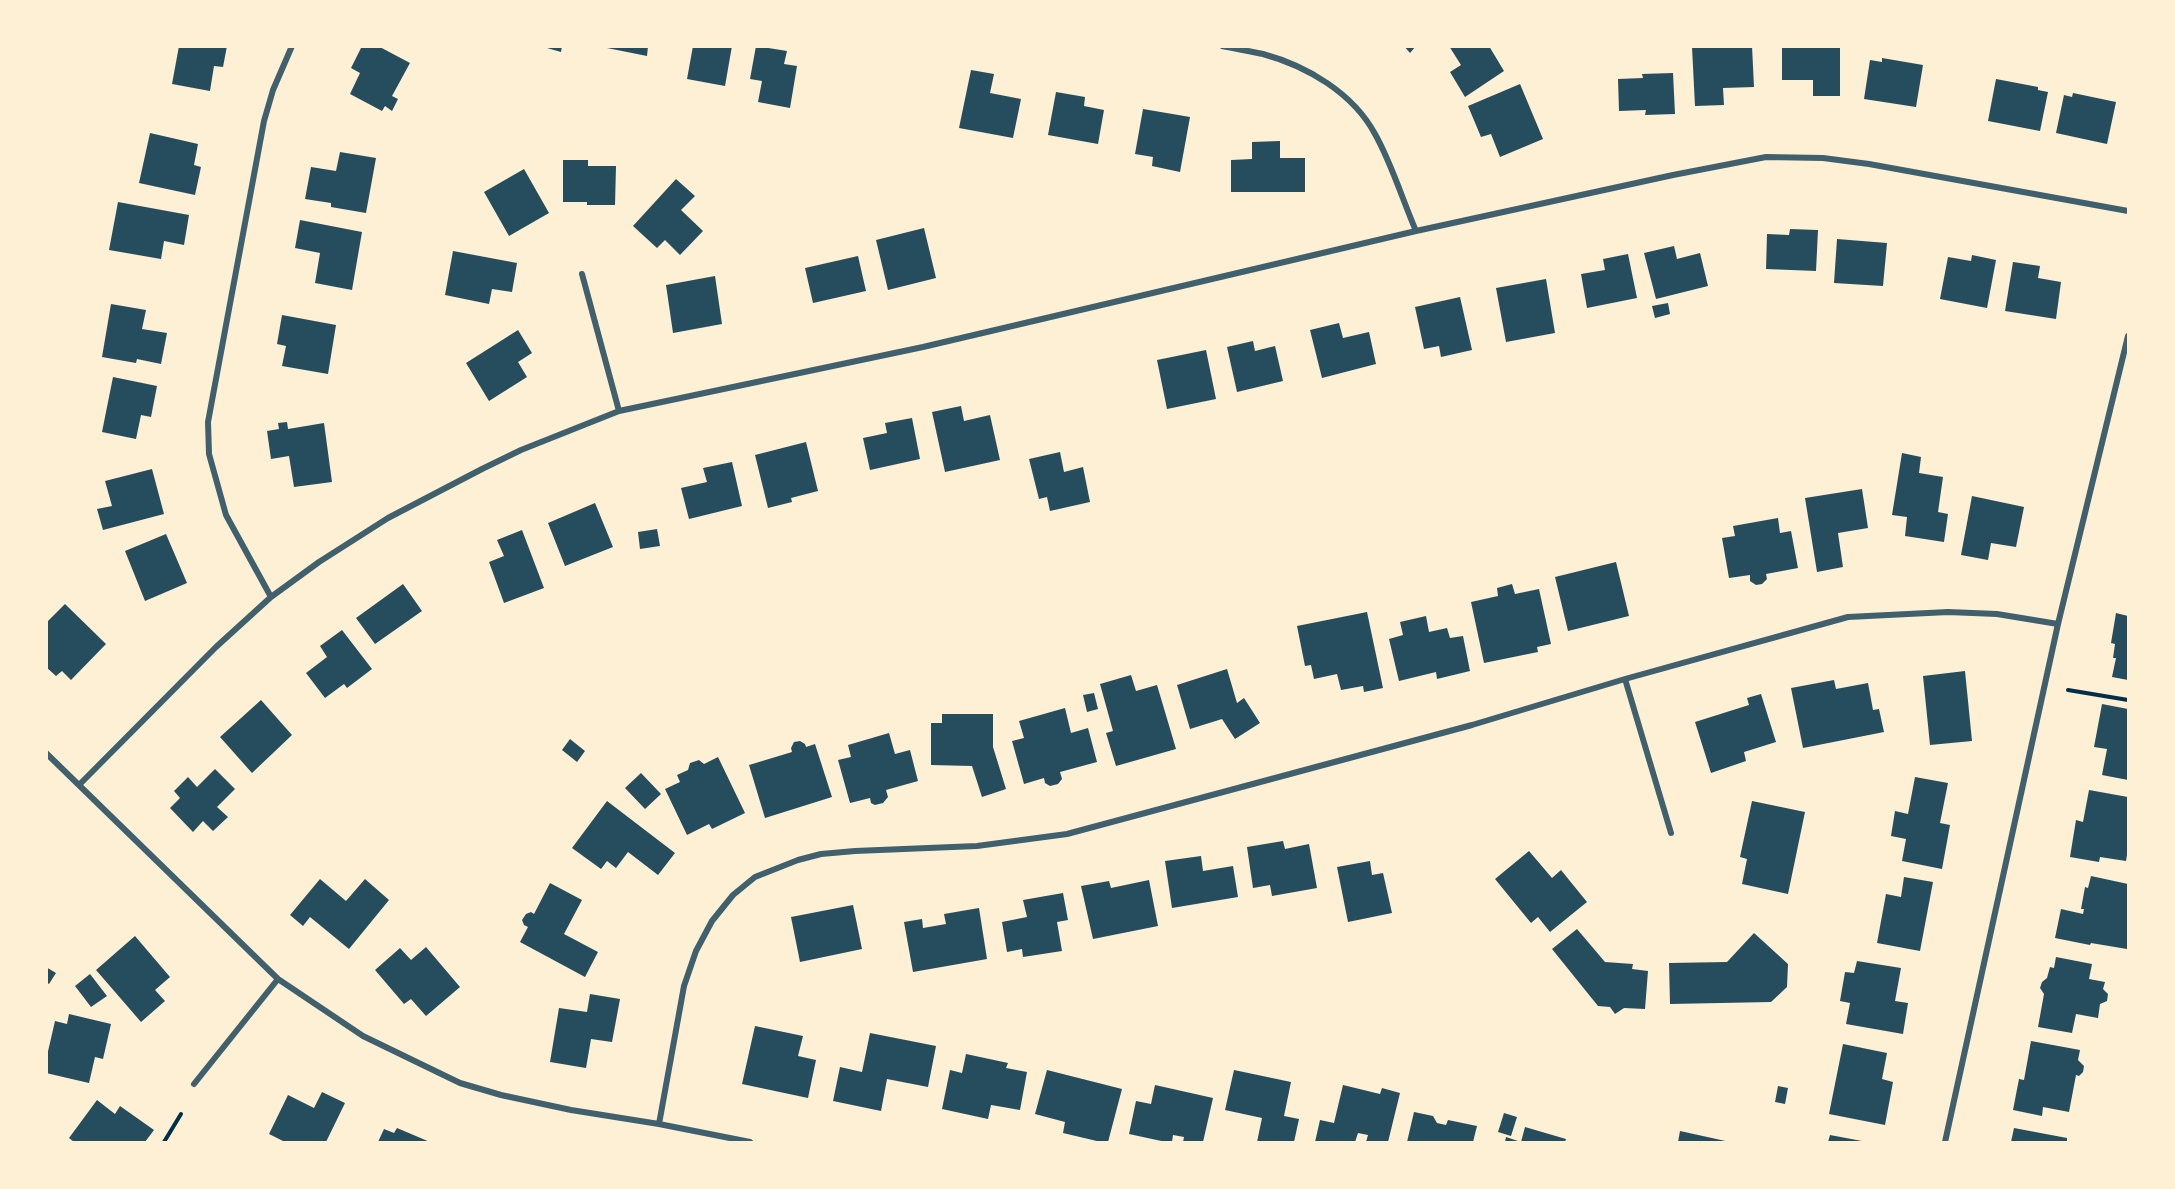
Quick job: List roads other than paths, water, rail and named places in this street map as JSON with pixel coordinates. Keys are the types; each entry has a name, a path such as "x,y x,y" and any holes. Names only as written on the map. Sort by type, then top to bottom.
{"street":[{"path":"271,597 225,515 209,454 207,422 264,121 273,90 292,46"},
{"path":"1222,46 1264,54 1310,73 1337,89 1375,134 1416,231"},
{"path":"79,785 216,647 271,597 319,562 388,518 521,450 619,411 923,347 1416,231 1673,175 1766,158 1790,156 1869,164 2128,211"},
{"path":"582,274 619,411"},
{"path":"1945,1143 2058,624 2128,336"},
{"path":"659,1124 684,986 696,951 712,921 733,895 755,877 798,860 821,854 978,846 1067,834 1472,724 1848,618 1948,612 1997,614 2058,624"},
{"path":"1625,679 1671,833"},
{"path":"46,753 278,979 363,1036 460,1083 501,1095 750,1143"},
{"path":"194,1084 278,979"}]}
